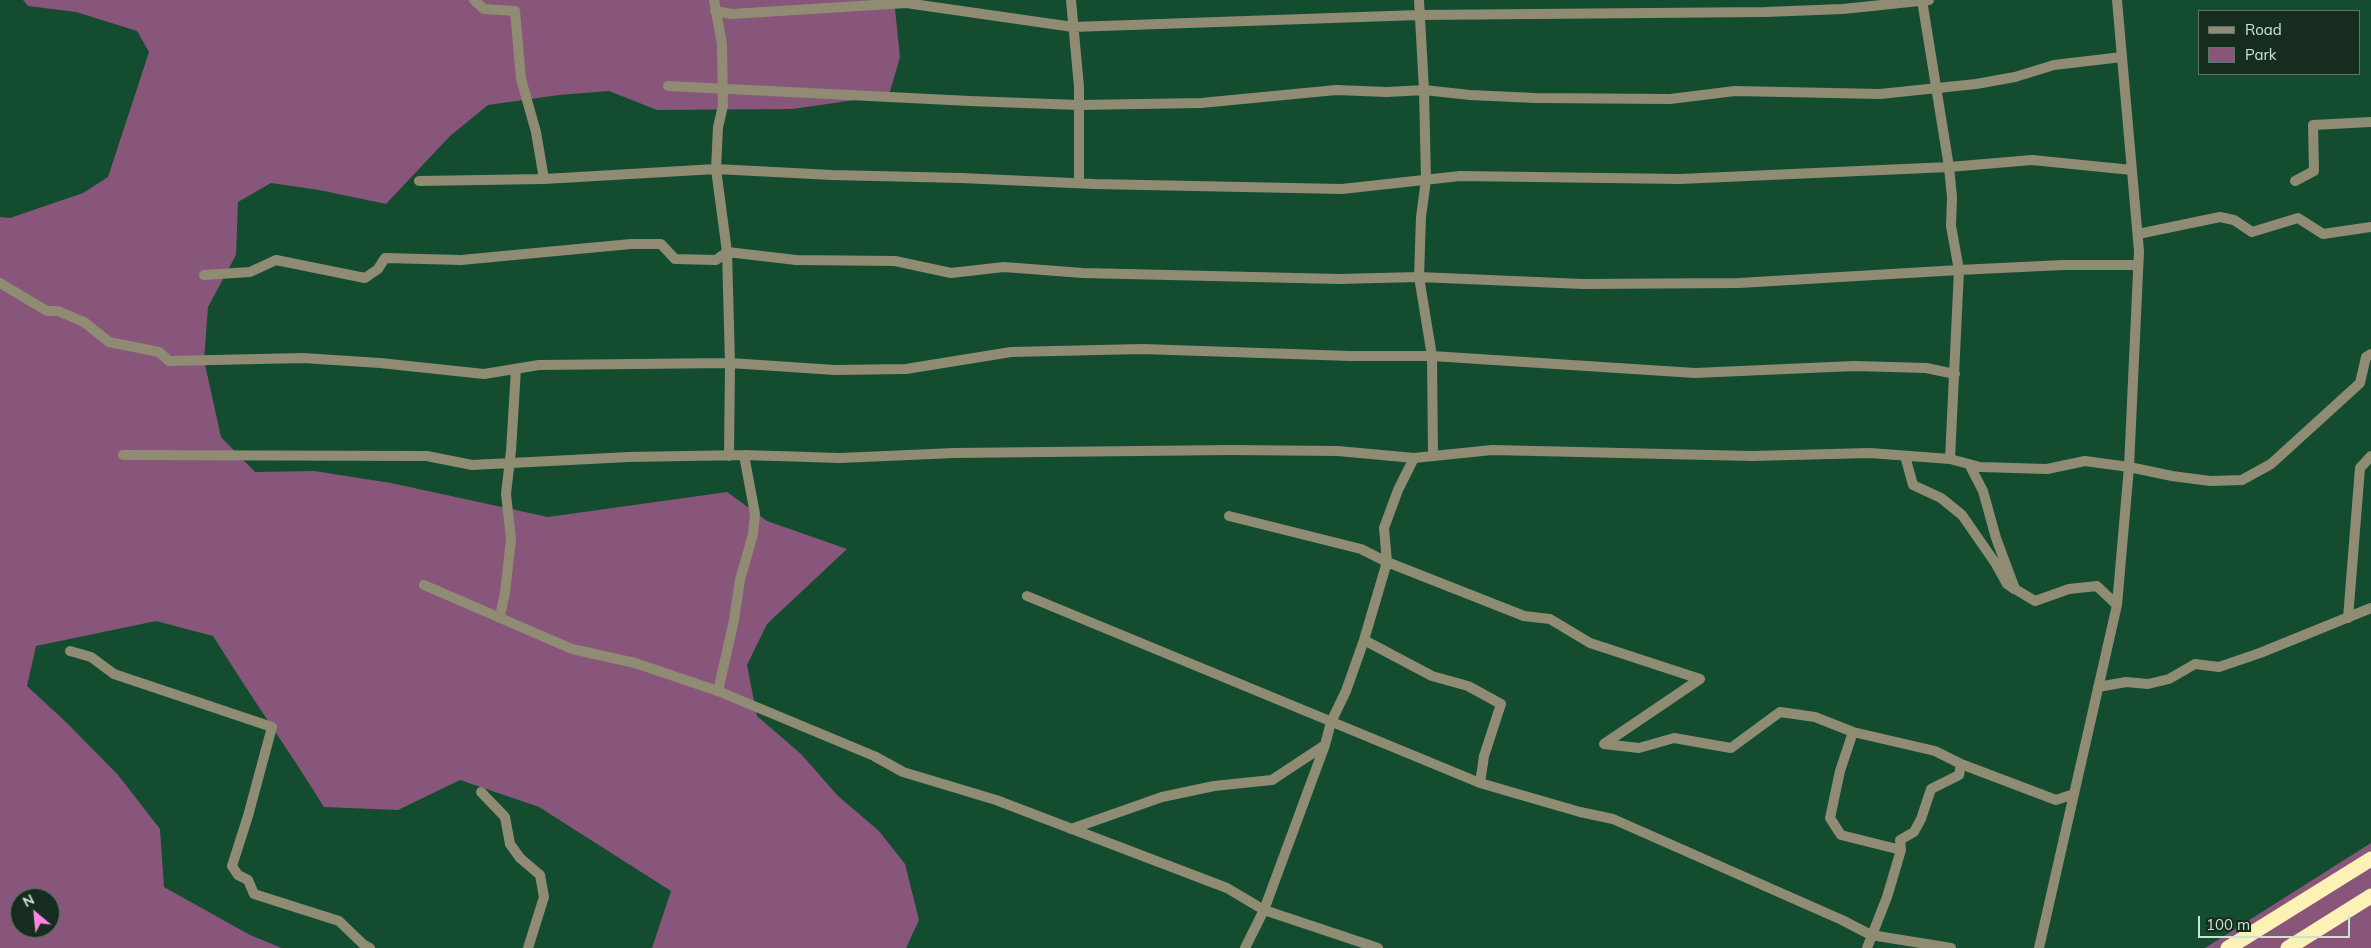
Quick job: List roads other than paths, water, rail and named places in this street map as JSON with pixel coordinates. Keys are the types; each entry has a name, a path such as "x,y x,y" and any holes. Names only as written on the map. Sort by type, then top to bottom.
{"highway":[{"path":"2228,948 2371,859"},
{"path":"2288,948 2371,896"}],"street":[{"path":"474,0 484,9 515,11 521,79 536,132 544,179"},
{"path":"714,0 722,44 723,106 718,126 716,169 727,252 730,363 728,456"},
{"path":"1071,0 1079,87 1079,183"},
{"path":"1419,0 1426,180 1419,277 1432,356 1433,456"},
{"path":"715,11 732,14 906,3 1073,27 1419,15 1766,12 1843,9 1924,0 1935,88 1949,168 1952,197 1951,226 1959,270 1950,458"},
{"path":"2039,948 2117,605 2130,467 2138,234 2117,0"},
{"path":"668,86 970,102 1079,105 1201,103 1336,90 1388,92 1424,90 1498,96 1670,99 1735,91 1880,94 1976,84 2015,77 2054,66 2122,56"},
{"path":"2296,181 2314,171 2313,125 2371,122"},
{"path":"419,182 544,179 716,169 832,175 1079,183 1342,189 1460,176 1680,179 1949,168 2032,160 2132,170"},
{"path":"2138,234 2220,217 2234,220 2252,232 2298,218 2323,234 2371,228"},
{"path":"204,275 250,272 276,260 366,278 378,269 385,258 461,260 631,244 661,244 675,259 716,260 727,252 796,260 895,261 951,273 1004,267 1083,273 1309,278 1419,277 1583,284 1739,283 1959,270 2138,265"},
{"path":"0,283 47,312 58,311 84,322 109,342 159,352 169,361 303,358 484,374 540,365 730,363 835,370 906,369 1011,352 1142,350 1351,356 1432,356 1695,374 1854,366 1926,368 1955,374"},
{"path":"123,455 427,456 472,465 744,455 840,458 954,453 1241,450 1338,451 1414,458 1492,450 1742,456 1870,454 1950,458 1980,467 2047,469 2084,461 2210,481 2242,480 2271,464 2360,383 2366,357 2371,354"},
{"path":"500,616 505,593 511,539 506,494 512,450 516,368"},
{"path":"718,691 734,620 740,580 754,534 755,514 744,455"},
{"path":"1906,456 1913,485 1941,498 1962,515 1996,564 2006,584 2035,601 2069,589 2097,586 2117,605"},
{"path":"2348,618 2360,468 2371,456"},
{"path":"1245,948 1264,910 1325,745 1331,722 1346,691 1364,640 1387,562 1384,528 1398,490 1414,458"},
{"path":"1969,464 1983,491 1996,538 2015,590"},
{"path":"1229,516 1361,549 1387,562 1524,616 1550,619 1590,643 1700,679 1604,744 1639,748 1674,738 1731,748 1780,712 1815,717 1853,732 1935,751 1960,764 2056,800 2074,794"},
{"path":"424,585 500,616 572,649 635,663 718,691 874,756 903,772 996,800 1227,888 1264,910 1378,948"},
{"path":"1027,596 1480,784 1580,812 1613,819 1842,920 1871,935 1951,948"},
{"path":"2098,687 2126,682 2148,684 2169,679 2195,664 2219,667 2260,653 2371,608"},
{"path":"1364,640 1432,676 1468,686 1502,704 1484,756 1480,784"},
{"path":"70,651 90,657 114,674 272,727 248,816 232,866 238,875 248,880 254,894 339,921 364,945 370,948"},
{"path":"1853,732 1840,771 1830,818 1841,835 1901,850"},
{"path":"1071,829 1162,797 1214,786 1272,780 1325,745"},
{"path":"1866,948 1887,896 1901,850 1900,840 1914,832 1921,819 1931,789 1959,775 1960,764"},
{"path":"480,792 505,817 510,844 520,858 540,875 544,897 528,948"}]}
